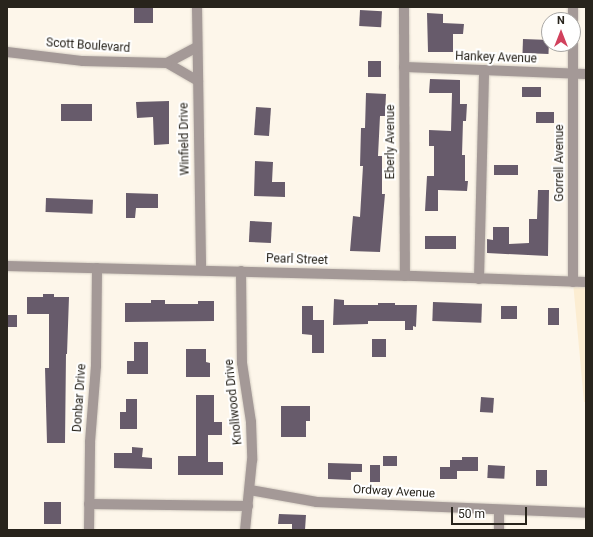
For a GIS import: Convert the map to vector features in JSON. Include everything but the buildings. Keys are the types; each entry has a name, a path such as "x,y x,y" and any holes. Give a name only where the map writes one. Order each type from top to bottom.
{"street":[{"name":"Winfield Drive","path":"197,7 199,22 197,47 201,270"},
{"name":"Eberly Avenue","path":"404,7 405,276"},
{"name":"Scott Boulevard","path":"167,63 197,47"},
{"name":"Scott Boulevard","path":"7,52 82,61 167,63 198,81"},
{"name":"Gorrell Avenue","path":"572,282 573,52"},
{"name":"Hankey Avenue","path":"404,67 586,74"},
{"path":"479,279 484,70"},
{"name":"Pearl Street","path":"7,266 241,271 586,282"},
{"name":"Donbar Drive","path":"89,530 90,442 96,366 97,268"},
{"name":"Knollwood Drive","path":"241,271 242,363 251,422 250,490 245,530"},
{"name":"Ordway Avenue","path":"250,490 317,502 586,513"},
{"path":"89,504 248,506"},
{"path":"499,510 499,530"}],"shaded area":[{"path":"573,282 586,282 586,402 584,402"}]}
